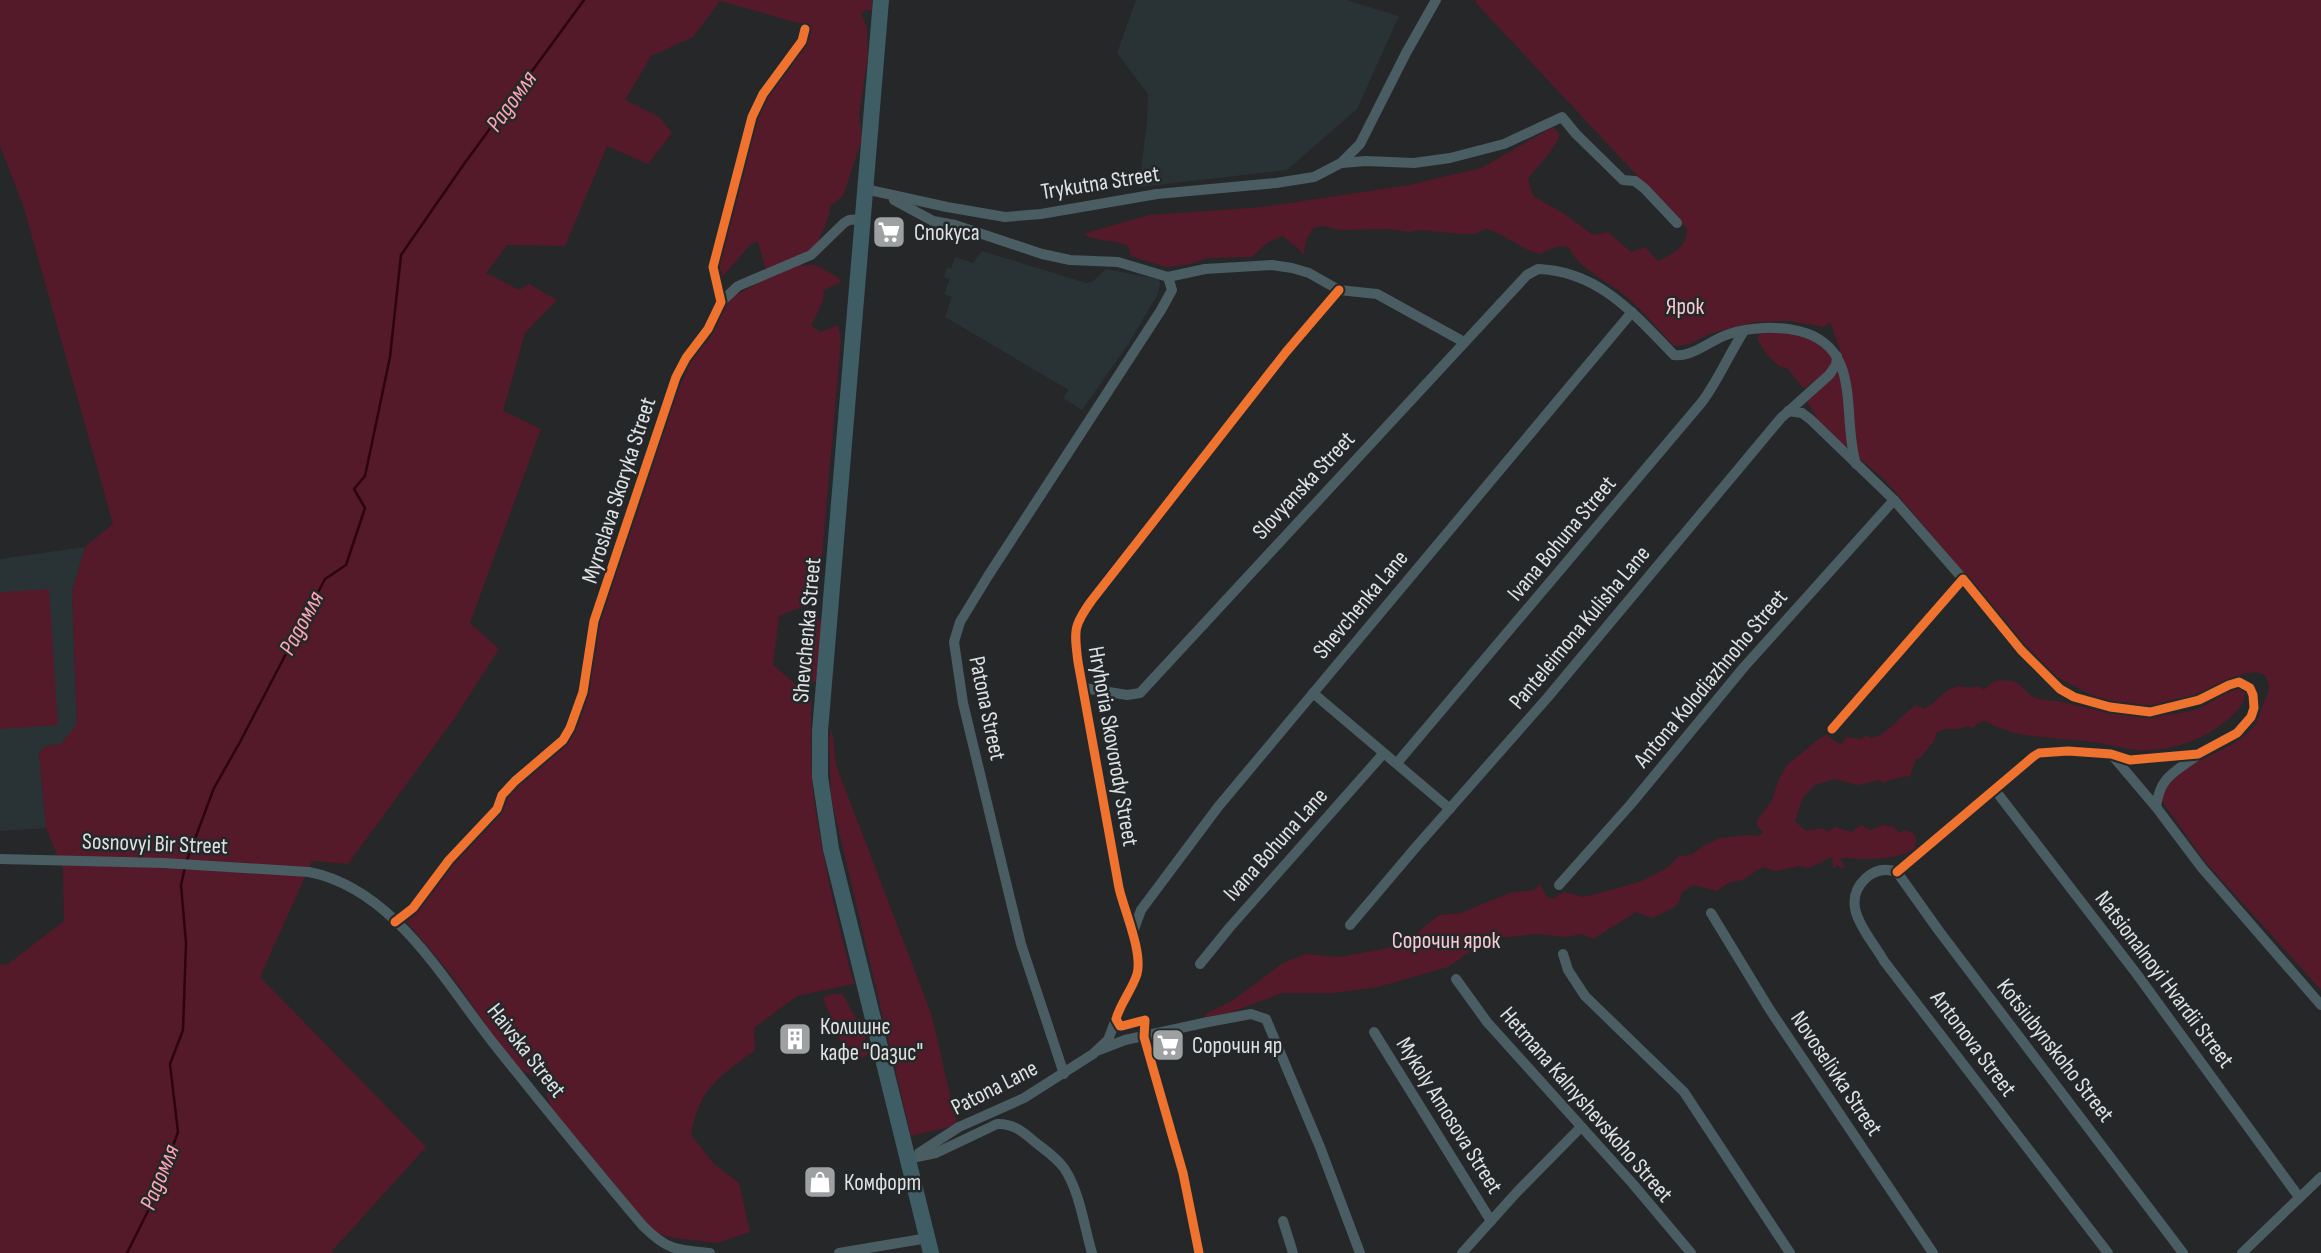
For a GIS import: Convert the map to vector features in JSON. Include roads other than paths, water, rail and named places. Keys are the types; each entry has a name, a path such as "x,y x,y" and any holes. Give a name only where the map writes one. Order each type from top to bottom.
{"main road":[{"name":"Shevchenka Street","path":"881,0 820,732 820,777 831,849 929,1245"}],"street":[{"name":"Trykutna Street","path":"865,189 1005,217 1157,194 1297,180 1325,173 1341,163 1360,144 1436,0"},
{"path":"721,302 713,267 752,117 763,94 802,41 806,29"},
{"name":"Trykutna Street","path":"1341,163 1401,163 1450,158 1504,144 1562,117 1623,180 1635,181 1677,223"},
{"path":"865,189 883,194 933,221 1070,260 1118,262 1168,277 1205,269 1282,265 1309,273 1339,290 1377,294 1464,342"},
{"name":"Myroslava Skoryka Street","path":"395,922 413,908 449,860 497,809 502,795 563,740 570,728 583,692 594,621 672,390 686,358 708,329 721,302 738,286 811,255 849,220 862,219"},
{"name":"Slovyanska Street","path":"1084,688 1127,695 1140,693 1527,275 1538,269 1558,271 1586,280 1609,292 1632,312"},
{"name":"Patona Street","path":"1064,1074 1021,944 963,703 954,642 960,622 1003,552 1161,310 1172,290 1168,277"},
{"name":"Hryhoria Skovorody Street","path":"1116,1018 1122,1000 1137,973 1133,932 1119,888 1075,636 1080,615 1286,352 1339,290"},
{"path":"1632,312 1674,355 1679,356 1727,334 1744,331 1787,329 1809,333 1825,342 1842,364 1852,447 1857,464"},
{"name":"Shevchenka Lane","path":"1133,932 1141,910 1218,807 1632,312"},
{"name":"Ivana Bohuna Street","path":"1397,763 1703,401 1714,387 1732,348 1744,331"},
{"name":"Panteleimona Kulisha Lane","path":"1350,925 1548,697 1788,411 1829,375 1836,365 1837,356"},
{"path":"1788,411 1802,413 1811,419 1894,500 2021,650 2060,689 2074,697 2110,707 2150,712 2199,700 2239,682 2245,684 2255,702 2251,717 2223,743 2198,754 2168,777 2159,790 2156,807"},
{"name":"Antona Kolodiazhnoho Street","path":"1559,885 1631,804 1744,667 1894,500"},
{"path":"1832,729 1963,579"},
{"path":"1313,693 1450,809"},
{"path":"1897,872 2039,753 2068,751 2112,754 2130,760 2198,754"},
{"name":"Ivana Bohuna Lane","path":"1200,964 1383,754"},
{"path":"2112,754 2202,868 2321,1005"},
{"name":"Natsionalnoyi Hvardii Street","path":"1994,790 2136,973 2299,1197"},
{"name":"Sosnovyi Bir Street","path":"0,859 186,864 309,872"},
{"name":"Haivska Street","path":"309,872 329,876 368,897 428,956 495,1045 660,1244 685,1252 710,1253"},
{"name":"Antonova Street","path":"1897,872 1875,872 1863,881 1854,902 1858,920 1884,961 2108,1253"},
{"name":"Kotsiubynskoho Street","path":"1897,872 2183,1253"},
{"name":"Novoselivka Street","path":"1711,912 1770,1010 1933,1253"},
{"path":"1563,954 1568,970 1585,996 1684,1092 1790,1253"},
{"name":"Hetmana Kalnyshevskoho Street","path":"1456,979 1487,1022 1691,1253"},
{"path":"1116,1018 1119,1026 1145,1020 1162,1026 1192,1025 1251,1014 1266,1019 1320,1147 1360,1253"},
{"name":"Patona Lane","path":"1099,1050 1108,1040 1116,1018"},
{"path":"1145,1020 1144,1037 1180,1161 1199,1253"},
{"name":"Patona Lane","path":"904,1146 959,1128 1024,1098 1099,1050 1125,1040 1192,1025"},
{"name":"Mykoly Amosova Street","path":"1374,1032 1491,1221"},
{"path":"904,1146 936,1153 996,1124 1006,1123 1015,1127 1051,1155 1064,1169 1074,1188 1091,1253"},
{"path":"1462,1253 1581,1127"},
{"path":"2242,1253 2321,1178"},
{"path":"1283,1221 1293,1253"},
{"path":"839,1253 929,1245"}],"waterway":[{"name":"Радомля","path":"187,860 214,788 325,579 346,565 365,508 354,489 365,476 390,357 401,255 584,0"},
{"name":"Радомля","path":"127,1253 151,1205 178,1132 170,1064 183,1030 186,943 181,885 185,867"}],"place":[{"name":"Спокуса","path":"889,232"},
{"name":"Колишнє кафе \"Оазис\"","path":"795,1039"},
{"name":"Сорочин яр","path":"1168,1045"},
{"name":"Комфорт","path":"820,1182"}],"park label":[{"name":"Ярок","path":"1685,306"},
{"name":"Сорочин ярок","path":"1446,940"}]}
